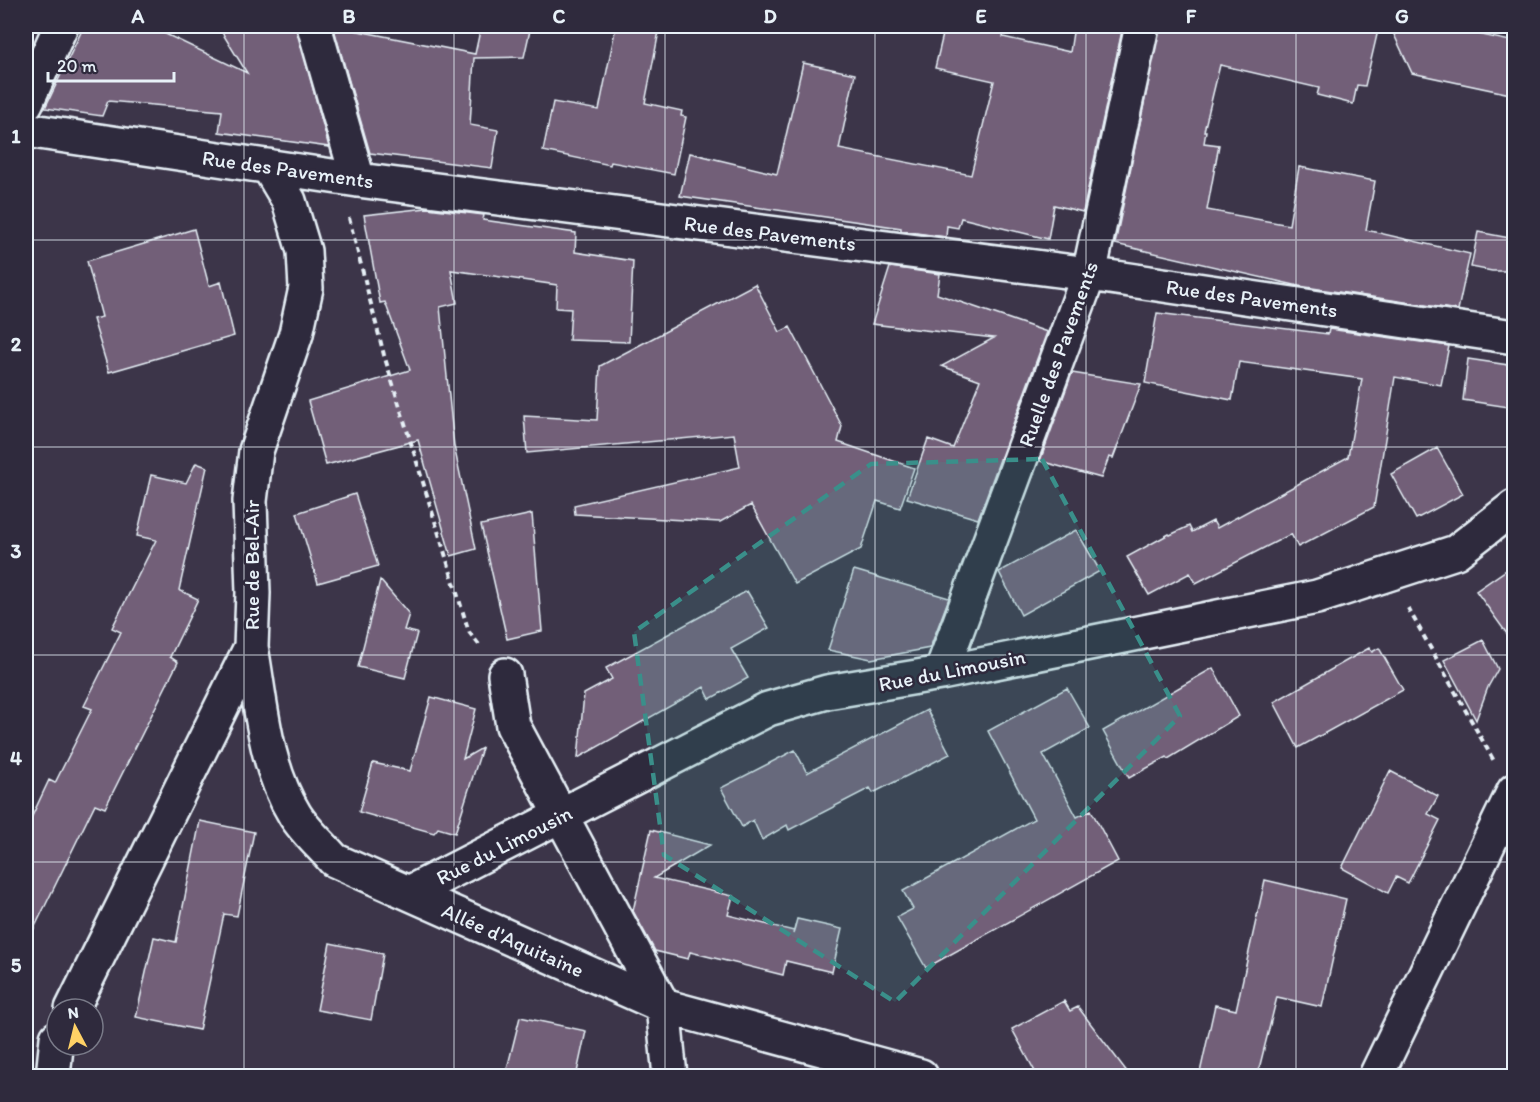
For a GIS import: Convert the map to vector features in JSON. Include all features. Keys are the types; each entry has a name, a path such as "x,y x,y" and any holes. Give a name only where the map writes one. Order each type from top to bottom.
{"street":[{"path":"26,104 61,26"},
{"path":"314,26 358,180"},
{"name":"Ruelle des Pavements","path":"941,673 1089,274 1142,26"},
{"name":"Rue des Pavements","path":"26,130 358,180 1089,274 1515,337"},
{"name":"Rue de Bel-Air","path":"78,997 251,646 253,593 250,501 256,451 296,334 306,288 304,251 289,201 268,166"},
{"name":"Rue du Limousin","path":"409,893 768,709 827,692 941,673 1317,597 1456,552 1515,507"},
{"name":"Allée d'Aquitaine","path":"251,646 266,734 276,776 295,816 334,860 663,1006 921,1077"},
{"path":"505,675 513,726 663,1006 670,1077"},
{"path":"1376,1077 1514,792"},
{"path":"53,1077 55,1057"}],"path":[{"path":"358,180 346,210 384,355 469,632 505,675"},
{"path":"1388,574 1514,792"}],"highlighted area":[{"path":"1042,459 1180,716 895,1002 664,855 634,632 871,464"}],"building":[{"path":"84,26 149,26 247,73 218,26 296,26 329,147 219,132 222,111 108,101 102,116 45,108"},
{"path":"333,26 475,54 481,26 531,26 524,57 474,58 470,125 498,130 492,168 370,153"},
{"path":"616,26 660,26 645,103 682,111 681,116 686,117 674,174 611,162 610,165 543,151 553,102 599,110"},
{"path":"945,26 1006,26 1003,37 1070,52 1074,26 1123,26 1083,212 1054,205 1048,239 961,218 958,228 947,226 946,237 901,231 901,228 680,196 690,153 777,174 803,63 855,74 839,149 971,175 994,81 935,68"},
{"path":"1160,26 1379,26 1365,86 1357,85 1353,104 1317,95 1319,88 1220,65 1204,131 1206,131 1204,143 1219,145 1207,210 1289,225 1299,167 1375,181 1366,230 1470,254 1458,310 1299,286 1115,244"},
{"path":"1390,26 1441,26 1515,42 1515,95 1412,73"},
{"path":"427,208 484,215 483,220 576,233 575,252 633,261 629,342 569,340 571,309 556,308 557,285 451,270 457,303 440,307 454,446 476,549 451,556 418,440 326,465 308,401 410,370 385,302 380,303 364,215"},
{"path":"194,229 209,286 221,282 234,336 109,372 93,319 102,317 87,261"},
{"path":"1478,232 1515,239 1505,271 1471,267"},
{"path":"890,267 940,274 937,294 1047,332 978,519 907,498 928,439 953,448 980,380 942,366 994,338 872,324"},
{"path":"755,284 780,332 790,327 842,426 838,442 914,468 900,508 877,501 861,549 795,584 751,505 720,522 575,514 574,505 740,467 734,434 527,453 524,416 597,420 600,366"},
{"path":"1157,313 1328,334 1329,329 1449,346 1441,385 1395,377 1374,507 1298,547 1291,534 1196,583 1190,573 1149,595 1127,557 1189,526 1192,532 1213,521 1217,528 1348,457 1362,379 1239,362 1232,400 1145,383"},
{"path":"1468,359 1515,366 1515,408 1463,400"},
{"path":"1072,373 1141,384 1113,458 1109,457 1101,478 1040,461"},
{"path":"1437,448 1463,494 1416,519 1391,474"},
{"path":"196,463 207,467 179,590 198,599 170,657 178,662 105,808 95,804 26,945 26,829 49,780 55,783 92,709 84,706 121,632 112,628 156,540 137,536 151,475 186,483"},
{"path":"355,494 378,566 318,583 297,513"},
{"path":"532,514 542,631 507,639 481,525"},
{"path":"1076,530 1100,571 1021,615 999,572"},
{"path":"1515,564 1515,645 1476,591"},
{"path":"854,570 949,598 930,648 871,659 828,650"},
{"path":"380,580 409,614 404,630 417,633 405,678 358,667"},
{"path":"747,591 769,628 731,649 748,678 710,699 704,687 578,758 584,694 612,679 606,668"},
{"path":"1483,640 1498,669 1488,687 1476,720 1444,660"},
{"path":"1369,648 1372,652 1379,648 1403,690 1298,748 1274,702"},
{"path":"1213,668 1239,716 1168,759 1167,757 1129,778 1103,731"},
{"path":"1067,688 1090,728 1043,754 1077,817 1091,810 1118,861 926,968 897,917 913,909 903,891 1034,819 988,731"},
{"path":"431,697 476,709 463,759 482,748 455,833 438,828 434,833 359,812 373,763 410,771"},
{"path":"927,710 950,754 873,793 870,788 789,830 787,825 762,840 753,820 742,827 721,788 795,750 807,773"},
{"path":"1390,771 1438,796 1428,814 1440,820 1408,883 1396,877 1388,893 1342,868"},
{"path":"200,821 254,832 237,916 224,914 199,1030 136,1017 154,937 176,942"},
{"path":"651,830 710,845 654,878 733,896 728,915 794,931 797,919 842,929 832,972 786,961 783,975 690,952 688,959 655,951 633,911"},
{"path":"1265,880 1346,899 1322,1007 1277,997 1257,1077 1199,1077 1215,1005 1236,1010"},
{"path":"330,943 383,954 371,1020 317,1010"},
{"path":"1064,1001 1070,1011 1078,1007 1131,1077 1038,1077 1012,1029"},
{"path":"520,1017 586,1031 576,1077 505,1077"}]}
